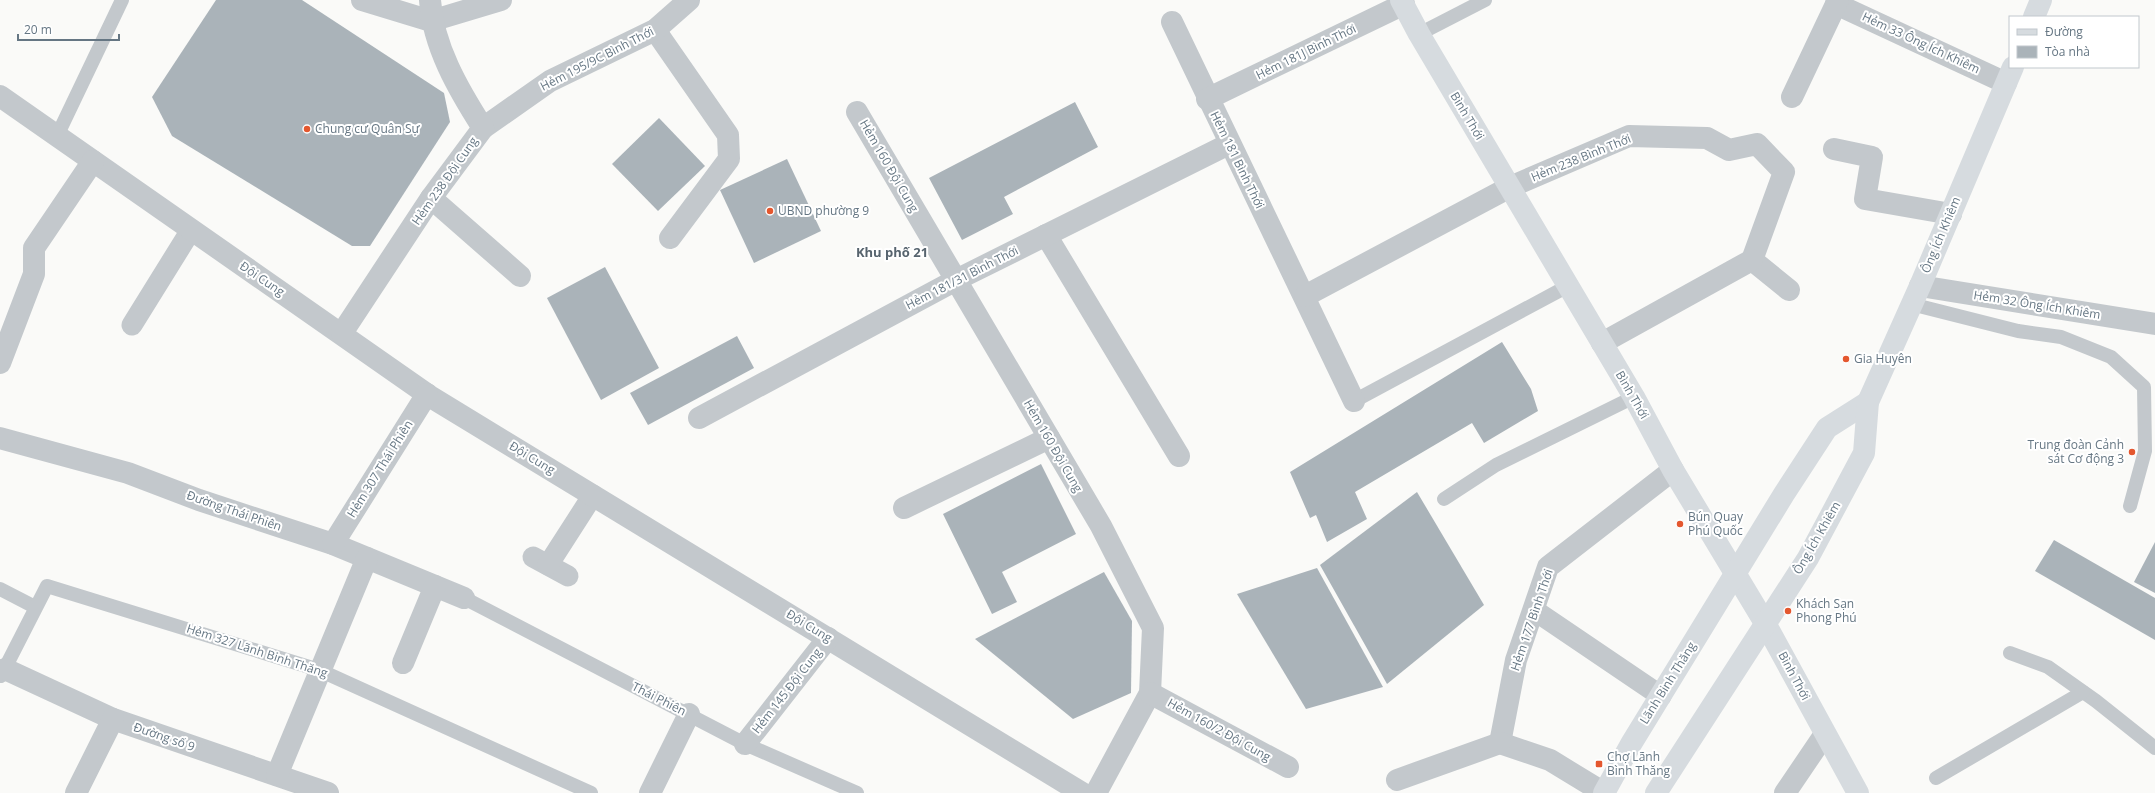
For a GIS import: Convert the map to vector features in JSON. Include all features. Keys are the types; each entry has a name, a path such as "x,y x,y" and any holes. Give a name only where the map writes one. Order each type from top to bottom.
{"main road":[{"path":"2034,16 2041,0"},
{"name":"Bình Thới","path":"1402,2 1419,34 1634,397 1673,470 1765,623 1858,793"},
{"name":"Ông Ích Khiêm","path":"1765,623 1808,558 1864,453 1868,402 1951,214 2009,75"},
{"path":"1735,575 1827,428 1868,402"},
{"name":"Lãnh Binh Thăng","path":"1604,793 1631,744 1735,575"},
{"path":"1656,793 1765,623"}],"street":[{"path":"362,0 430,10 501,0"},
{"name":"Hẻm 195/9C Bình Thới","path":"483,128 550,81 655,30 689,0"},
{"name":"Hẻm 181J Bình Thới","path":"1207,99 1402,2"},
{"name":"Hẻm 33 Ông Ích Khiêm","path":"1792,97 1837,2 2009,75"},
{"name":"Hẻm 238 Đội Cung","path":"342,333 431,198 483,128 457,87 430,10"},
{"name":"Hẻm 181 Bình Thới","path":"1172,22 1207,99 1305,296 1354,401"},
{"path":"655,30 728,135 729,159 670,238"},
{"name":"Đội Cung","path":"0,96 191,230 342,333 427,394 1082,793"},
{"name":"Hẻm 160 Đội Cung","path":"858,112 1101,526 1153,628 1150,693 1096,793"},
{"name":"Hẻm 238 Bình Thới","path":"1510,187 1629,136 1707,138 1729,150 1758,144 1784,172 1752,260"},
{"name":"Hẻm 181/31 Bình Thới","path":"699,418 956,280 1229,144"},
{"path":"1834,149 1872,157 1865,199 1951,214"},
{"path":"0,364 34,274 34,248 93,161"},
{"path":"1305,296 1510,187"},
{"path":"431,198 520,276"},
{"path":"132,325 191,230"},
{"path":"1046,235 1178,456"},
{"path":"1602,343 1752,260 1788,290"},
{"name":"Hẻm 32 Ông Ích Khiêm","path":"1916,295 2155,324"},
{"name":"Hẻm 307 Thái Phiên","path":"333,544 427,394"},
{"name":"Đường Thái Phiên","path":"0,438 128,473 198,500 333,544 464,598"},
{"path":"904,508 1049,438"},
{"name":"Hẻm 177 Bình Thới","path":"1500,744 1516,660 1548,567 1673,470"},
{"path":"568,576 540,561 593,495"},
{"path":"277,775 319,670 367,558"},
{"path":"403,664 435,586"},
{"path":"1534,610 1661,696"},
{"name":"Hẻm 145 Đội Cung","path":"745,744 828,638"},
{"name":"Đường số 9","path":"2,674 114,719 328,793"},
{"name":"Hẻm 160/2 Đội Cung","path":"1150,693 1288,767"},
{"path":"650,793 689,714"},
{"path":"76,793 114,719"},
{"path":"1785,793 1825,734"},
{"path":"1397,780 1500,744 1550,760 1604,793"}],"lane":[{"path":"57,136 122,0"},
{"path":"1419,34 1485,0"},
{"path":"1354,401 1568,286"},
{"path":"1916,295 2018,331 2061,337 2111,357 2144,387 2145,451 2130,506"},
{"path":"1444,499 1496,465 1634,397"},
{"name":"Hẻm 327 Lãnh Binh Thăng","path":"36,607 47,586 319,670 591,793"},
{"path":"0,589 36,607 2,674"},
{"name":"Thái Phiên","path":"464,598 745,744 857,793"},
{"path":"2010,653 2048,666 2155,748"},
{"path":"1936,778 2083,692"}],"building":[{"name":"Chung cư Quân Sự","path":"216,0 302,0 444,93 450,122 370,246 352,246 172,136 152,97"},
{"path":"1075,102 1098,147 1004,197 1013,214 962,240 929,178"},
{"path":"659,118 705,166 658,211 612,164"},
{"name":"UBND phường 9","path":"787,159 821,231 754,263 720,190"},
{"path":"605,267 659,368 601,400 547,298"},
{"path":"737,336 754,368 648,425 630,393"},
{"path":"1502,342 1531,389 1538,411 1484,443 1472,423 1355,492 1367,519 1327,542 1316,515 1310,518 1290,472"},
{"path":"1041,464 1076,534 1002,572 1017,602 992,614 943,514"},
{"path":"1417,492 1484,605 1387,684 1320,565"},
{"path":"2054,540 2155,598 2155,640 2035,571"},
{"path":"2155,542 2155,593 2134,582"},
{"path":"1317,568 1383,687 1306,709 1237,594"},
{"path":"1104,572 1132,621 1131,693 1073,719 975,639"}],"place":[{"name":"Chung cư Quân Sự","path":"307,129"},
{"name":"UBND phường 9","path":"770,211"},
{"name":"Gia Huyên","path":"1846,359"},
{"name":"Trung đoàn Cảnh sát Cơ động 3","path":"2132,452"},
{"name":"Bún Quay Phú Quốc","path":"1680,524"},
{"name":"Khách Sạn Phong Phú","path":"1788,611"},
{"name":"Chợ Lãnh Bình Thăng","path":"1599,764"}],"district":[{"name":"Khu phố 21","path":"892,252"}]}
